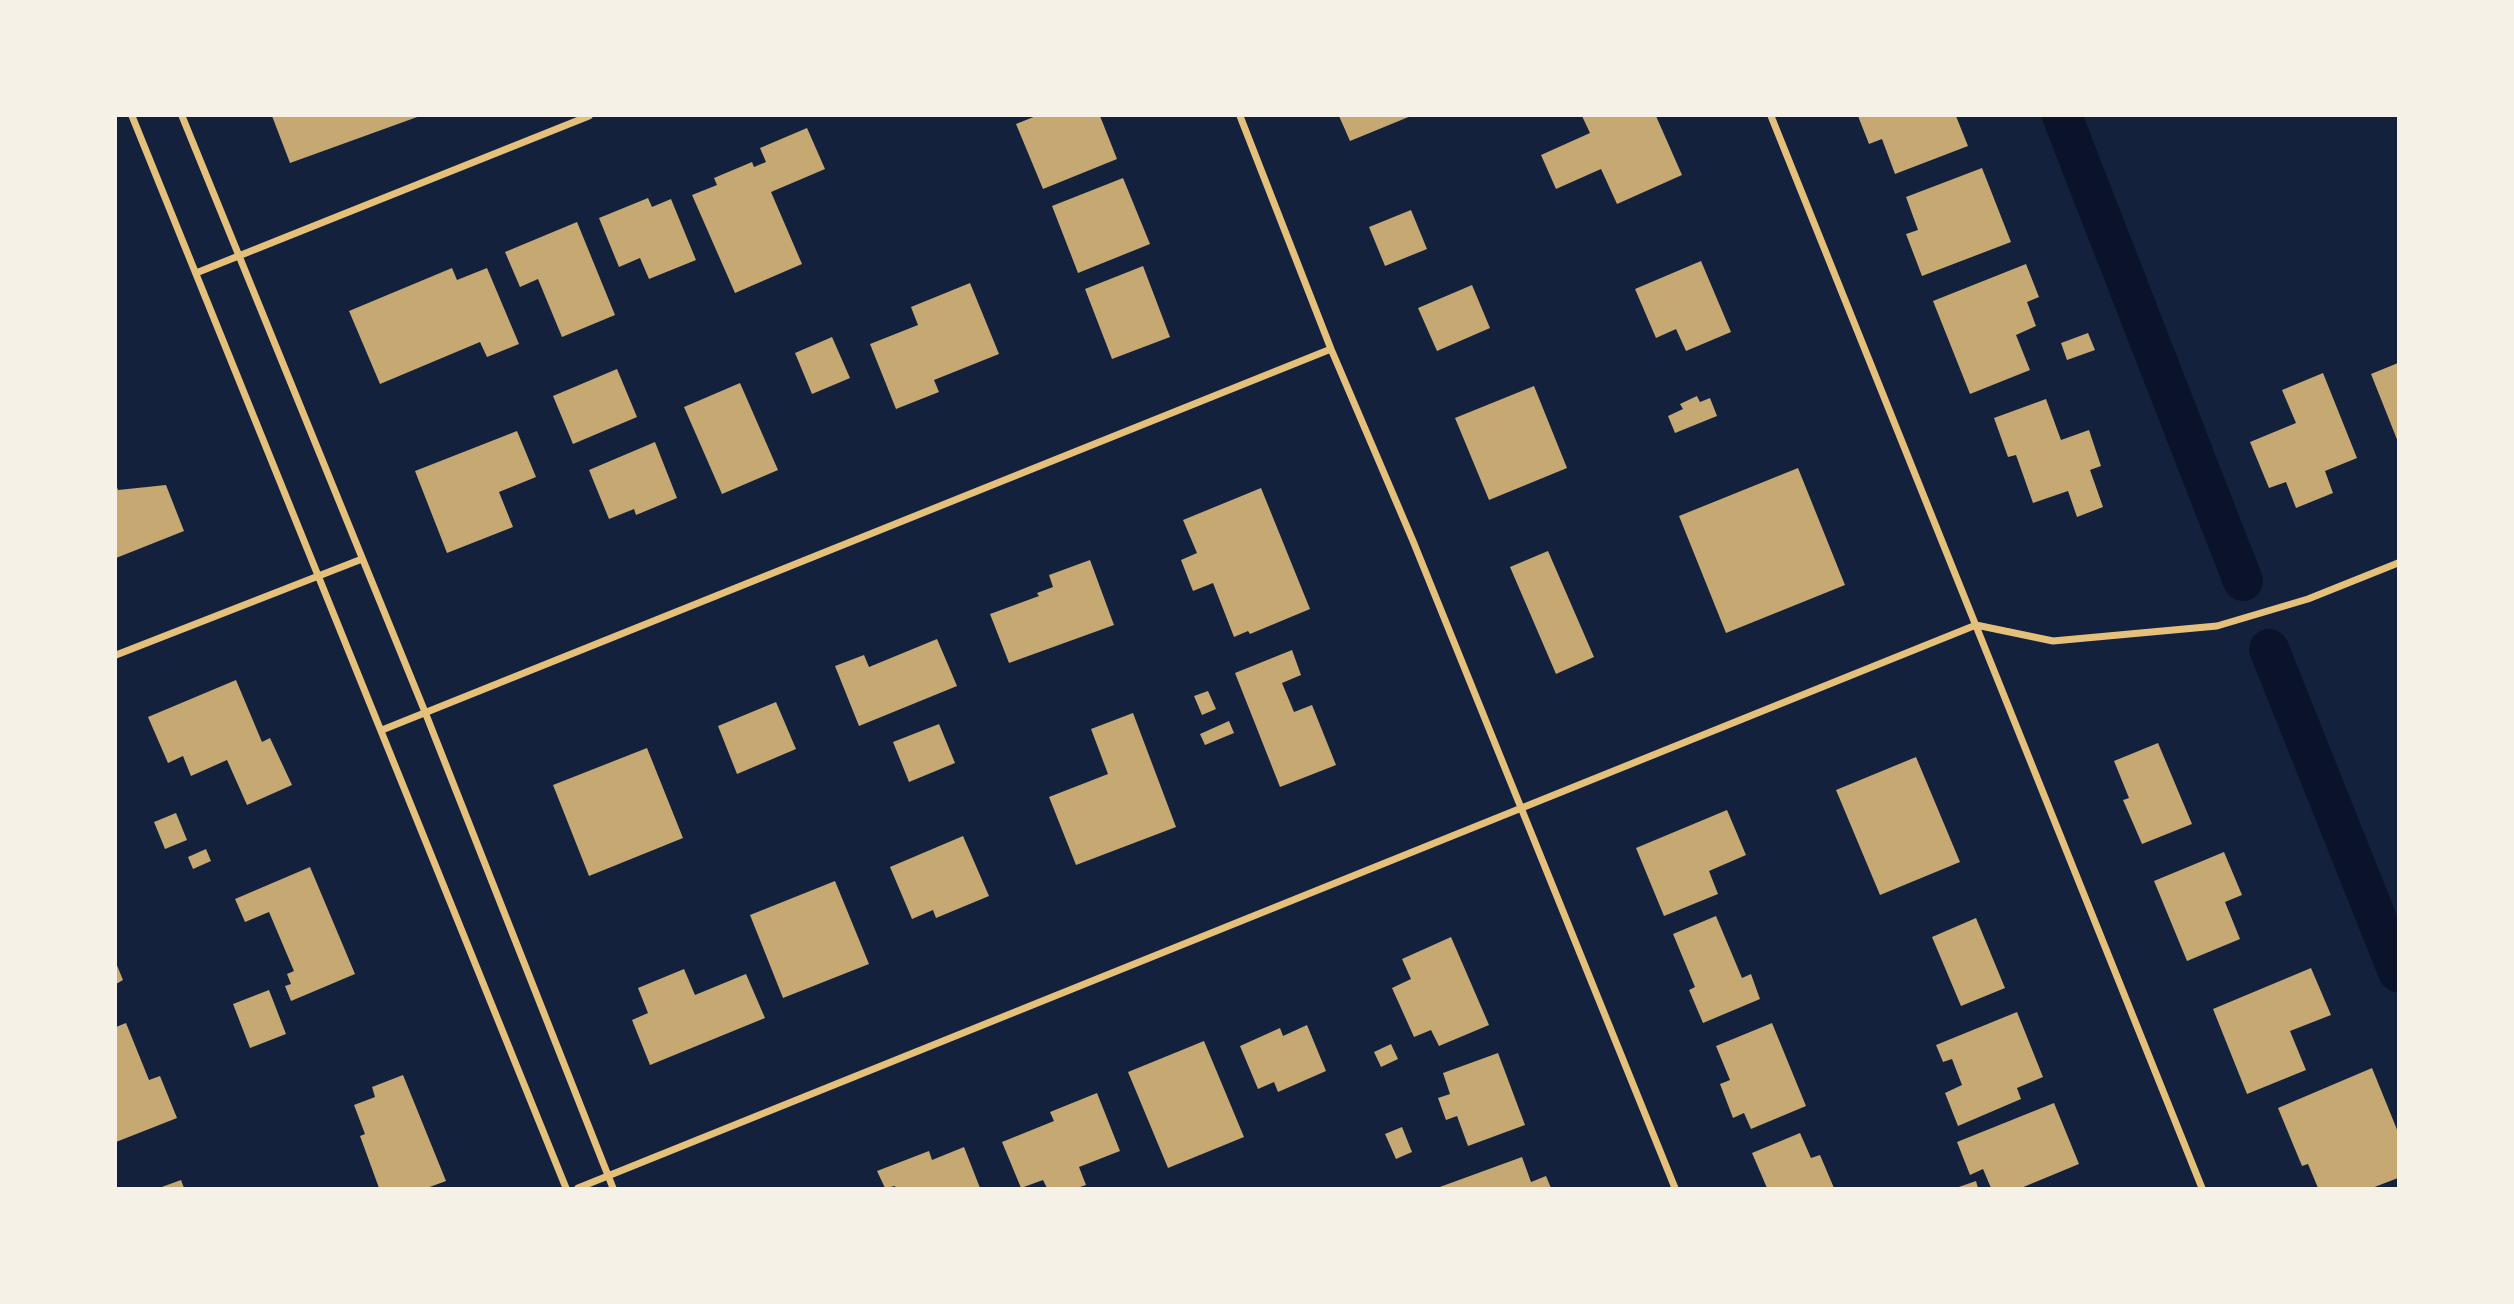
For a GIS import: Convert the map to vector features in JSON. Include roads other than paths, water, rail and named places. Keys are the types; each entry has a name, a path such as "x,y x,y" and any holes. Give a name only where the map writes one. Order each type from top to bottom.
{"street":[{"path":"131,116 566,1188"},
{"path":"182,116 425,712 613,1188"},
{"path":"196,273 589,116"},
{"path":"1240,116 1331,349 1675,1188"},
{"path":"1771,116 2202,1188"},
{"path":"382,730 1331,349"},
{"path":"116,655 362,559"},
{"path":"578,1188 1976,625 2053,641 2217,626 2308,599 2399,563"}],"waterway":[{"path":"2062,116 2243,581"},
{"path":"2269,649 2398,972"}]}
